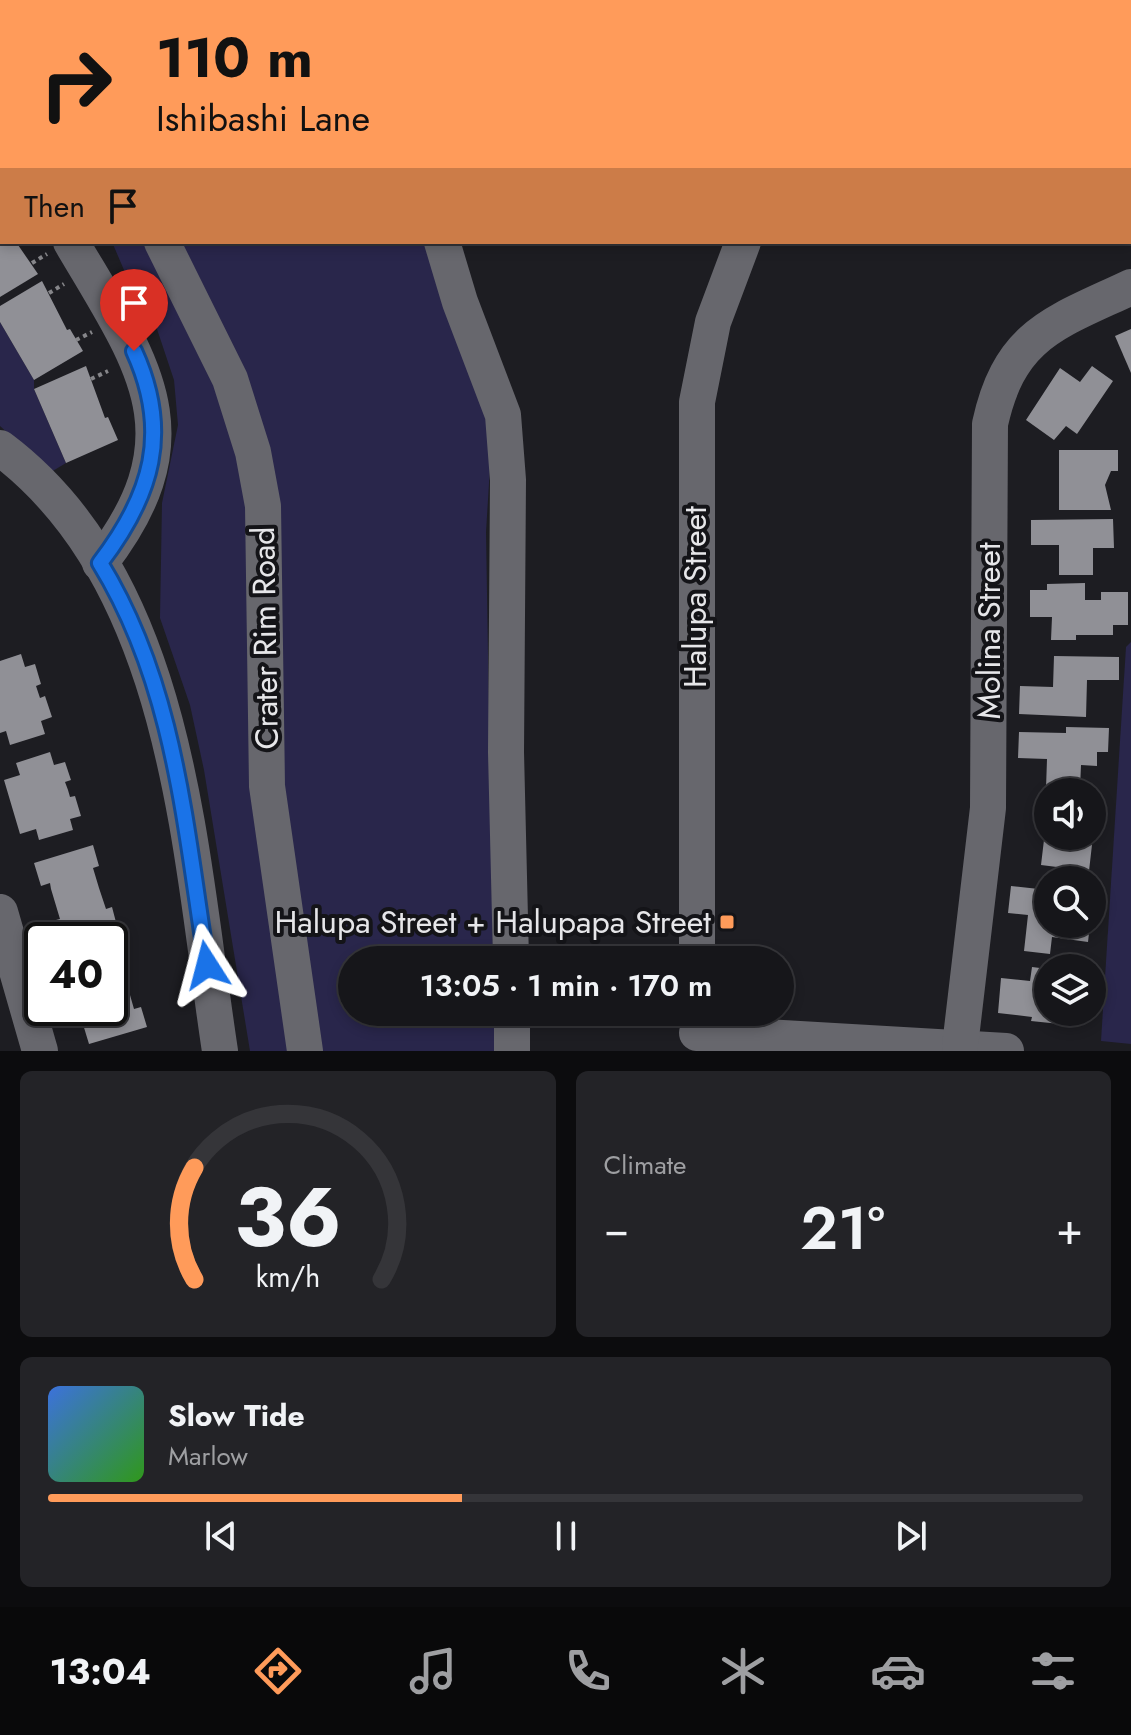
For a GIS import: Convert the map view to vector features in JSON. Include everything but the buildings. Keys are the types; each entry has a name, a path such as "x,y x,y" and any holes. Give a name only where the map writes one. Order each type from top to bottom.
{"street":[{"name":"Crater Rim Road","path":"163,244 230,379 253,452 263,506 267,786 305,1051"},
{"path":"443,244 503,415 508,480 506,752 511,946"},
{"name":"Halupa Street","path":"697,946 697,402 713,322 741,244"},
{"path":"61,247 134,351 146,377 153,418 151,463 138,507 100,563"},
{"name":"Molina Street","path":"960,1046 988,808 990,439 993,409 1009,369 1045,328 1131,287"},
{"path":"0,448 39,484 75,526 100,563 135,628 155,680 170,735 220,1051"},
{"path":"0,912 40,1051"},
{"path":"512,1026 512,1051"},
{"path":"697,1032 1006,1051"}],"path":[{"path":"32,263 61,247"},
{"path":"49,293 68,282"},
{"path":"76,340 96,329"},
{"path":"91,379 117,367"}],"shaded area":[{"path":"113,244 428,244 492,435 486,532 493,946 338,946 338,1026 494,1026 494,1051 250,1051 204,770 190,705 160,618 162,503 178,425 174,380 153,317 130,284"},
{"path":"0,322 34,380 34,389 66,463 51,472 0,426"},
{"path":"1131,642 1131,1044 1101,1041 1102,1026 1106,1026 1106,962 1126,647"}],"place":[{"name":"Halupa Street + Halupapa Street","path":"727,922"}],"route":[{"path":"134,351 146,377 153,418 151,463 138,507 100,563 135,628 155,680 170,735 207,965"}]}
